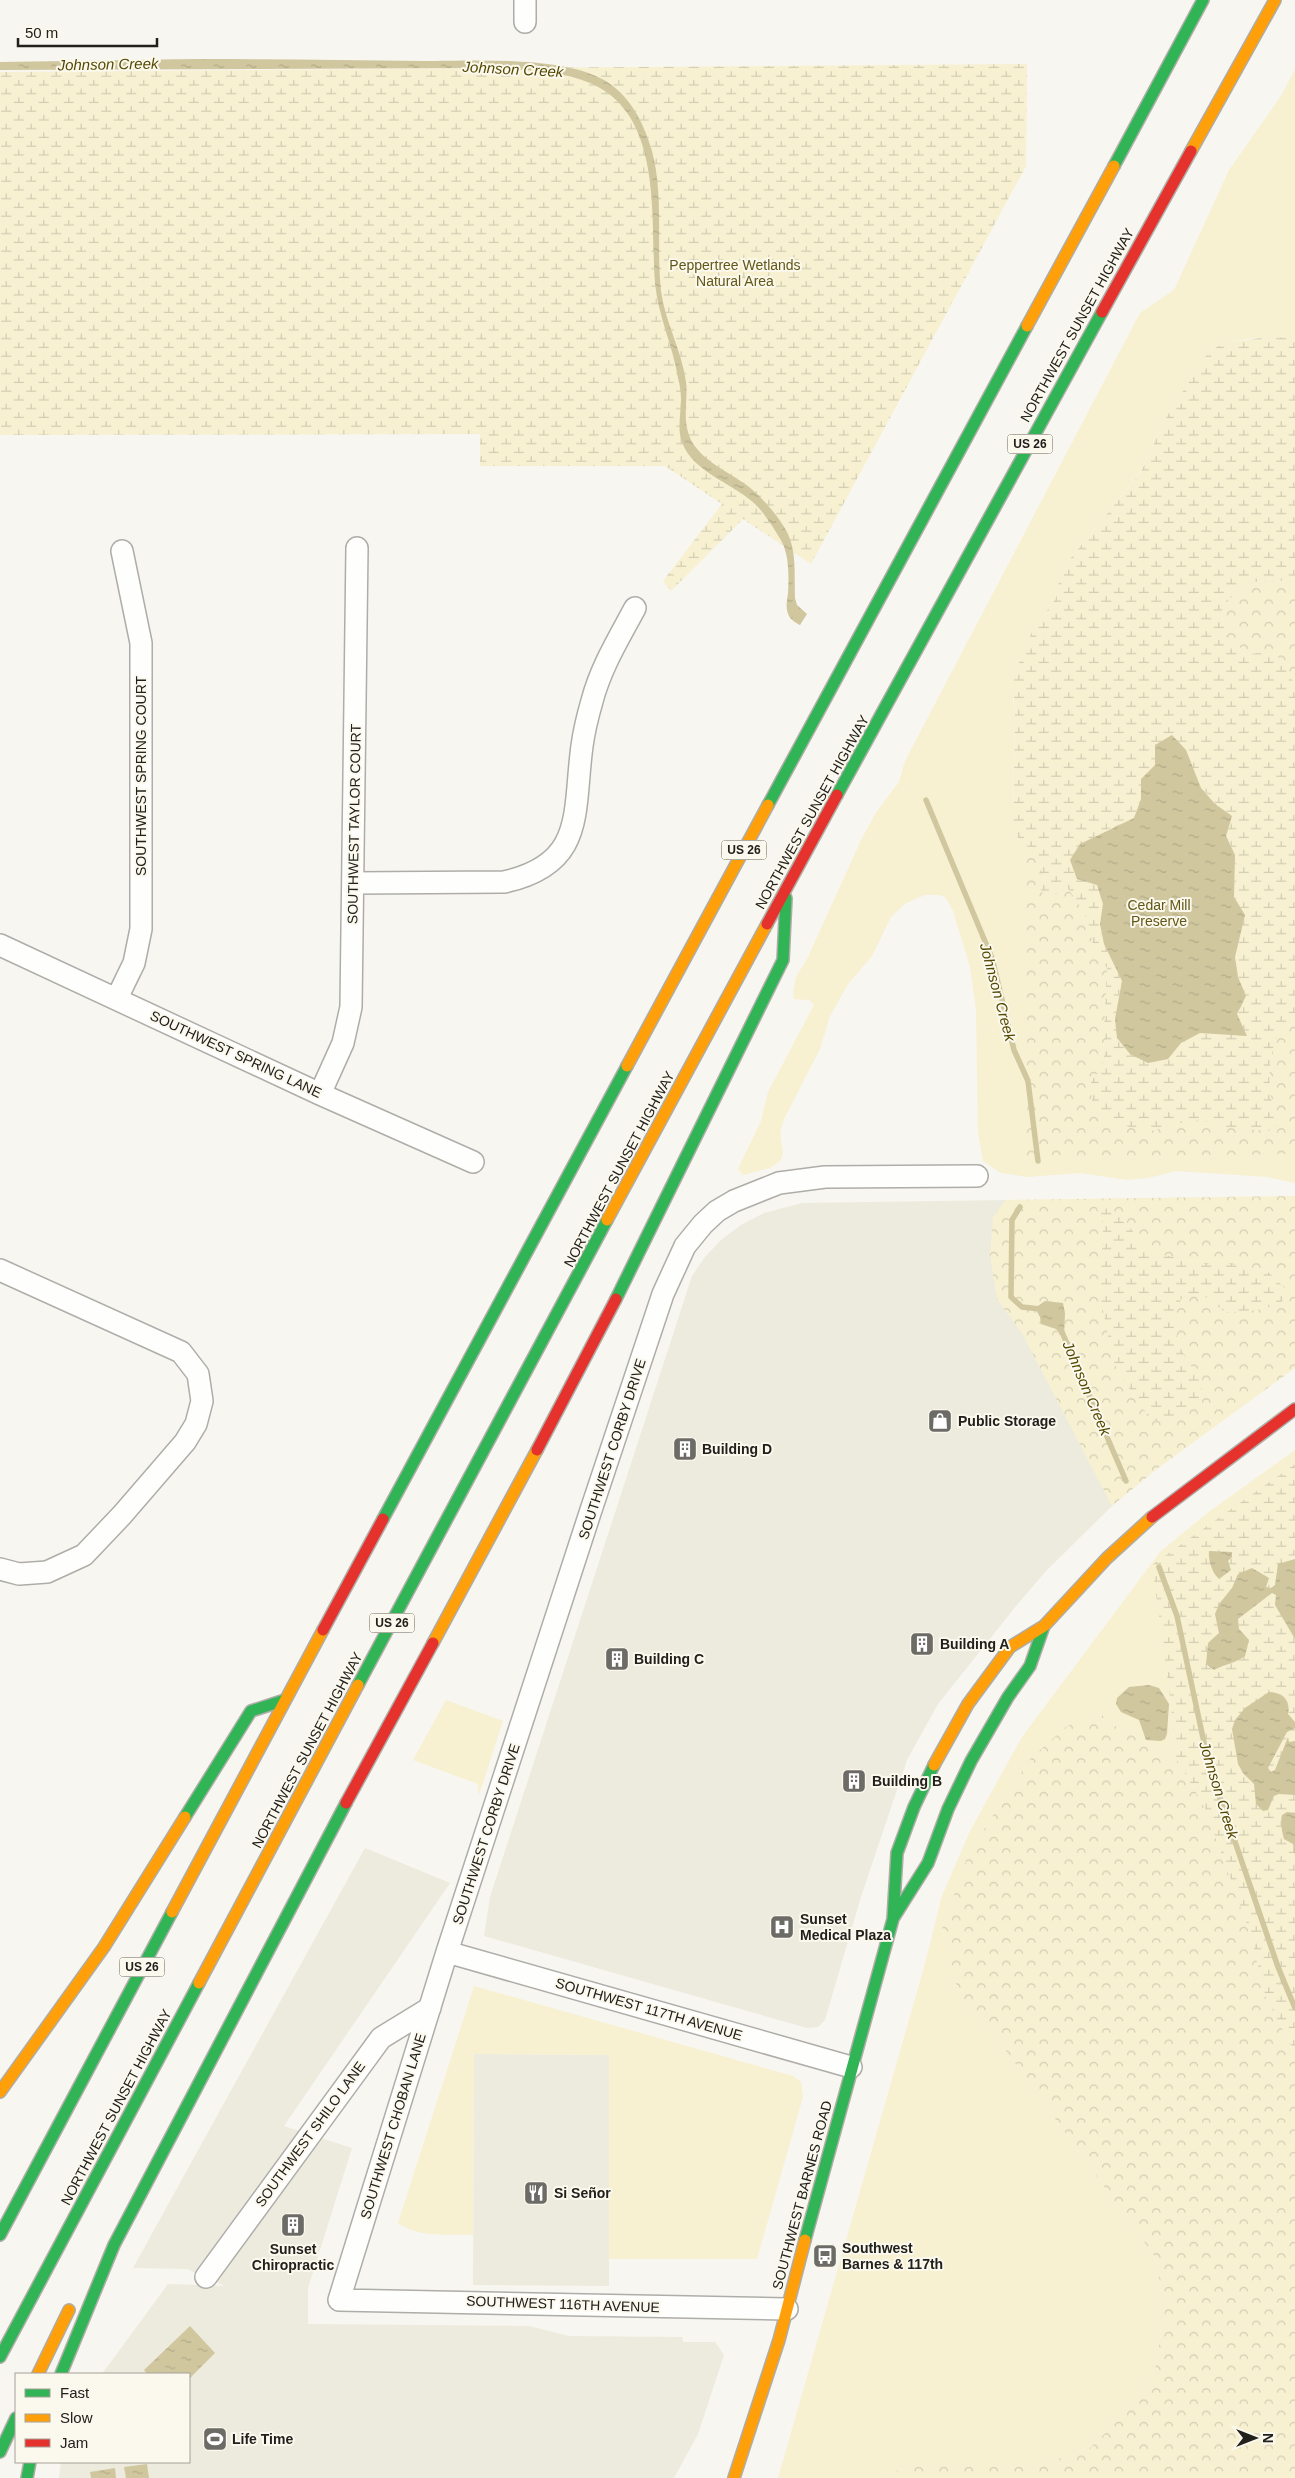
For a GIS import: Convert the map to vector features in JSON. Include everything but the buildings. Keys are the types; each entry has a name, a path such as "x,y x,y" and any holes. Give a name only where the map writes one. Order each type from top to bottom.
{"main road":[{"name":"US 26","path":"0,2235 285,1700 1203,0"},
{"name":"NORTHWEST SUNSET HIGHWAY","path":"0,2357 388,1630 787,890 1109,297 1275,0"},
{"path":"61,2373 114,2245 322,1847 529,1464 647,1240 783,960 787,890"},
{"name":"SOUTHWEST BARNES ROAD","path":"734,2478 761,2399 787,2309 851,2067 893,1918 897,1853 927,1778 953,1728 989,1674 1010,1647 1044,1626 1106,1558 1161,1508 1295,1409"},
{"name":"SOUTHWEST BARNES ROAD","path":"893,1918 928,1863 948,1810 971,1761 1008,1697 1030,1666 1044,1626"},
{"path":"0,2092 104,1947 251,1711 285,1700"},
{"path":"953,1728 971,1761"},
{"path":"86,2281 114,2245"},
{"path":"38,2373 76,2296"},
{"path":"0,2452 15,2420"},
{"path":"27,2478 30,2463"}],"street":[{"path":"525,0 525,22"},
{"name":"SOUTHWEST TAYLOR COURT","path":"320,1094 343,1043 351,1007 357,548"},
{"name":"SOUTHWEST SPRING COURT","path":"117,998 134,963 140,929 140,643 122,551"},
{"path":"353,883 504,882 522,878 543,868 563,849 572,830 576,811 582,746 592,701 602,670 635,608"},
{"name":"SOUTHWEST SPRING LANE","path":"0,945 320,1094 473,1162"},
{"name":"SOUTHWEST CORBY DRIVE","path":"447,1952 657,1312 684,1246 717,1211 734,1201 779,1184 825,1177 976,1176"},
{"path":"0,1270 181,1352 198,1374 202,1401 196,1424 184,1442 122,1515 84,1555 47,1572 20,1574 0,1569"},
{"name":"SOUTHWEST CHOBAN LANE","path":"339,2300 447,1952"},
{"name":"SOUTHWEST 117TH AVENUE","path":"447,1952 851,2067"},
{"name":"SOUTHWEST SHILO LANE","path":"206,2277 381,2038 430,2008"},
{"name":"SOUTHWEST 116TH AVENUE","path":"339,2300 493,2301 608,2307 787,2309"}],"shaded area":[{"path":"1006,1200 1112,1506 1046,1571 938,1704 907,1760 860,1900 825,2020 818,2027 807,2028 484,1936 490,1897 692,1276 705,1257 721,1240 741,1225 764,1213 802,1203"},
{"path":"365,1848 450,1883 284,2126 352,2148 308,2288 308,2324 529,2326 569,2336 682,2337 683,2342 715,2342 724,2355 698,2434 674,2478 59,2478 61,2463 190,2463 190,2373 103,2373 168,2284 225,2286 187,2269 133,2268"},
{"path":"474,2054 610,2055 609,2286 473,2285"}],"green space":[{"name":"Peppertree Wetlands Natural Area","path":"1027,64 1026,166 811,564 743,519 671,591 663,581 722,504 665,466 480,466 480,434 0,435 0,72"},
{"path":"1295,69 1295,338 1252,338 1225,343 1211,350 1164,421 1141,471 1070,559 1058,584 1056,598 1032,632 1015,672 1013,701 1015,715 1013,801 1033,849 1295,1016 1295,1183 1267,1177 1177,1171 1148,1178 1127,1180 1080,1173 1027,1177 1001,1173 983,1161 978,1132 976,1010 970,967 953,911 946,898 940,895 925,895 906,903 891,917 872,956 848,984 830,1016 820,1049 784,1119 780,1132 783,1153 781,1160 770,1168 743,1175 738,1169 761,1121 768,1092 814,1005 809,1000 794,999 793,992 796,977 808,957 862,838 877,811 899,782 905,761 1140,313 1174,290 1229,170 1281,96"},
{"path":"1267,337 1295,338 1295,581 1260,581 1244,586 1236,592 1221,612 1228,640 1251,654 1270,651 1282,660 1295,685 1295,1016 1285,1025 1277,1037 1272,1051 1270,1066 1271,1097 1278,1125 1270,1131 1230,1128 1200,1120 1152,1131 1132,1128 1103,1117 1096,1111 1092,1101 1091,1081 1101,1069 1106,1049 1104,1030 1107,968 1095,951 1085,914 1063,881 1058,893 1046,901 1040,887 1042,860 1019,839 1013,830 1015,715 1013,686 1015,672 1032,632 1056,598 1058,584 1070,559 1141,472 1164,421 1202,361 1211,350 1225,343","holes":["1155,745 1186,750 1193,771 1202,788 1214,802 1232,816 1226,836 1235,855 1234,897 1245,915 1235,957 1238,977 1246,997 1237,1014 1246,1036 1222,1033 1194,1036 1177,1048 1168,1059 1115,1019 1122,981 1104,944 1100,924 1103,904 1097,885 1097,834 1134,818 1141,799 1141,779 1155,765"]},
{"name":"Cedar Mill Preserve","path":"1260,581 1295,581 1295,1154 1024,1158 1023,672 1224,623 1221,612 1236,592 1244,586"},
{"path":"1295,1196 1295,1368 1157,1469 1112,1506 1023,1335 997,1299 990,1256 993,1217 1006,1200"},
{"path":"1104,1205 1122,1216 1147,1252 1174,1257 1194,1264 1230,1264 1266,1270 1287,1290 1287,1298 1273,1306 1241,1312 1225,1312 1201,1295 1195,1294 1182,1298 1177,1311 1176,1332 1182,1352 1197,1376 1203,1394 1192,1406 1171,1419 1164,1421 1148,1417 1117,1370 1112,1356 1100,1294 1103,1230 1102,1216 1097,1209"},
{"path":"1295,1450 1295,1464 1248,1498 1171,1704 1176,1758 1113,1725 1101,1714 1030,1759 969,1852 942,1929 959,1995 999,2041 1155,2257 1165,2309 1155,2371 1129,2410 1090,2448 1034,2467 908,2467 875,2478 778,2478 925,1964 942,1896 970,1831 1022,1737 1160,1552 1206,1514"},
{"path":"1295,1464 1295,2053 1266,1998 1250,1933 1205,1808 1176,1758 1171,1704 1152,1565"},
{"path":"446,1700 503,1721 479,1795 478,1784 413,1760"},
{"path":"1101,1714 1113,1725 1176,1758 1205,1808 1250,1933 1266,1998 1295,2053 1295,2478 875,2478 908,2467 1034,2467 1090,2448 1129,2410 1155,2371 1165,2309 1155,2257 999,2041 959,1995 942,1929 969,1852 1030,1759 1067,1726"},
{"path":"474,1986 793,2076 801,2082 803,2097 757,2259 609,2259 609,2055 474,2054 473,2235 424,2233 406,2228 398,2223"}],"water":[{"path":"194,59 516,61 563,66 584,72 602,79 620,92 634,110 645,130 656,168 659,203 661,291 666,314 684,370 686,382 686,420 691,441 710,461 755,492 768,505 784,527 793,549 795,598 797,605 807,614 800,625 791,619 788,613 787,560 782,542 774,528 758,507 749,499 705,471 688,453 682,442 679,427 680,386 659,307 655,283 652,200 648,171 642,143 631,118 614,98 590,83 577,78 536,71 508,69 0,70 0,62"},
{"path":"1172,735 1186,750 1201,788 1215,804 1232,816 1226,836 1235,855 1234,897 1245,915 1235,957 1238,977 1246,996 1237,1014 1247,1036 1200,1033 1181,1043 1168,1059 1148,1063 1130,1054 1117,1038 1115,1019 1122,981 1104,944 1100,924 1103,904 1097,885 1077,879 1070,860 1080,844 1134,818 1141,799 1141,779 1155,765 1155,745"},
{"path":"1045,1301 1063,1303 1065,1313 1064,1337 1056,1329 1041,1324 1040,1317 1035,1308"},
{"path":"1209,1551 1232,1552 1232,1557 1228,1561 1231,1570 1219,1579 1211,1566"},
{"path":"1295,1559 1295,1639 1275,1605 1276,1595 1272,1593 1238,1619 1239,1629 1249,1640 1245,1656 1214,1670 1206,1664 1208,1643 1219,1633 1215,1614 1219,1604 1232,1588 1238,1574 1252,1568 1269,1578 1266,1587 1271,1588 1275,1585 1278,1564"},
{"path":"1149,1685 1159,1688 1169,1704 1167,1734 1165,1739 1161,1741 1146,1740 1139,1720 1121,1712 1116,1704 1117,1698 1129,1687"},
{"path":"1269,1692 1274,1692 1285,1698 1289,1709 1288,1714 1295,1722 1295,1728 1287,1732 1268,1768 1271,1772 1275,1770 1288,1737 1289,1742 1295,1741 1295,1795 1279,1794 1274,1796 1268,1810 1263,1811 1256,1804 1254,1784 1243,1773 1238,1764 1232,1729 1235,1720 1245,1708"},
{"path":"1287,1812 1295,1813 1295,1855 1293,1844 1284,1839 1282,1830 1282,1815"},
{"path":"190,2326 215,2353 190,2378 190,2373 146,2373 144,2370"},
{"path":"147,2464 149,2478 126,2478 124,2467"},
{"path":"115,2468 116,2478 91,2478 90,2472"}],"waterway":[{"name":"Johnson Creek","path":"926,800 992,958 1014,1050 1028,1081 1038,1161"},
{"name":"Johnson Creek","path":"1020,1207 1012,1220 1011,1297 1022,1307 1040,1309"},
{"name":"Johnson Creek","path":"1062,1332 1126,1481"},
{"name":"Johnson Creek","path":"1159,1567 1177,1616 1209,1766 1278,1967 1295,2008"}],"traffic: fast":[{"path":"1114,166 1203,0"},
{"path":"837,795 1102,312"},
{"path":"768,805 1027,326"},
{"path":"616,1299 783,960 786,898"},
{"path":"383,1519 627,1066"},
{"path":"358,1685 607,1220"},
{"path":"894,1917 928,1863 948,1809 971,1761 1008,1697 1030,1666 1044,1626"},
{"path":"185,1817 251,1711 285,1700"},
{"path":"805,2240 893,1919 897,1853 914,1807 934,1765"},
{"path":"61,2373 114,2245 346,1803"},
{"path":"0,2235 172,1912"},
{"path":"0,2357 199,1983"},
{"path":"0,2452 15,2420"},
{"path":"27,2478 30,2463"}],"traffic: slow":[{"path":"1191,151 1275,0"},
{"path":"1027,326 1114,166"},
{"path":"627,1066 768,805"},
{"path":"607,1220 767,924"},
{"path":"433,1643 537,1450"},
{"path":"934,1765 968,1704 1010,1647 1044,1626 1107,1558 1152,1517"},
{"path":"172,1912 323,1630"},
{"path":"199,1983 358,1685"},
{"path":"0,2092 104,1947 185,1817"},
{"path":"734,2478 779,2340 805,2240"},
{"path":"38,2373 69,2310"}],"traffic: jam":[{"path":"1102,312 1191,151"},
{"path":"767,924 837,795"},
{"path":"537,1450 616,1299"},
{"path":"1152,1517 1295,1409"},
{"path":"323,1630 383,1519"},
{"path":"346,1803 433,1643"}],"place":[{"name":"Public Storage","path":"940,1421"},
{"name":"Building D","path":"685,1449"},
{"name":"Building A","path":"922,1644"},
{"name":"Building C","path":"617,1659"},
{"name":"Building B","path":"854,1781"},
{"name":"Sunset Medical Plaza","path":"782,1927"},
{"name":"Si Señor","path":"536,2193"},
{"name":"Sunset Chiropractic","path":"293,2225"},
{"name":"Southwest Barnes & 117th","path":"825,2256"},
{"name":"Life Time","path":"215,2439"}]}
